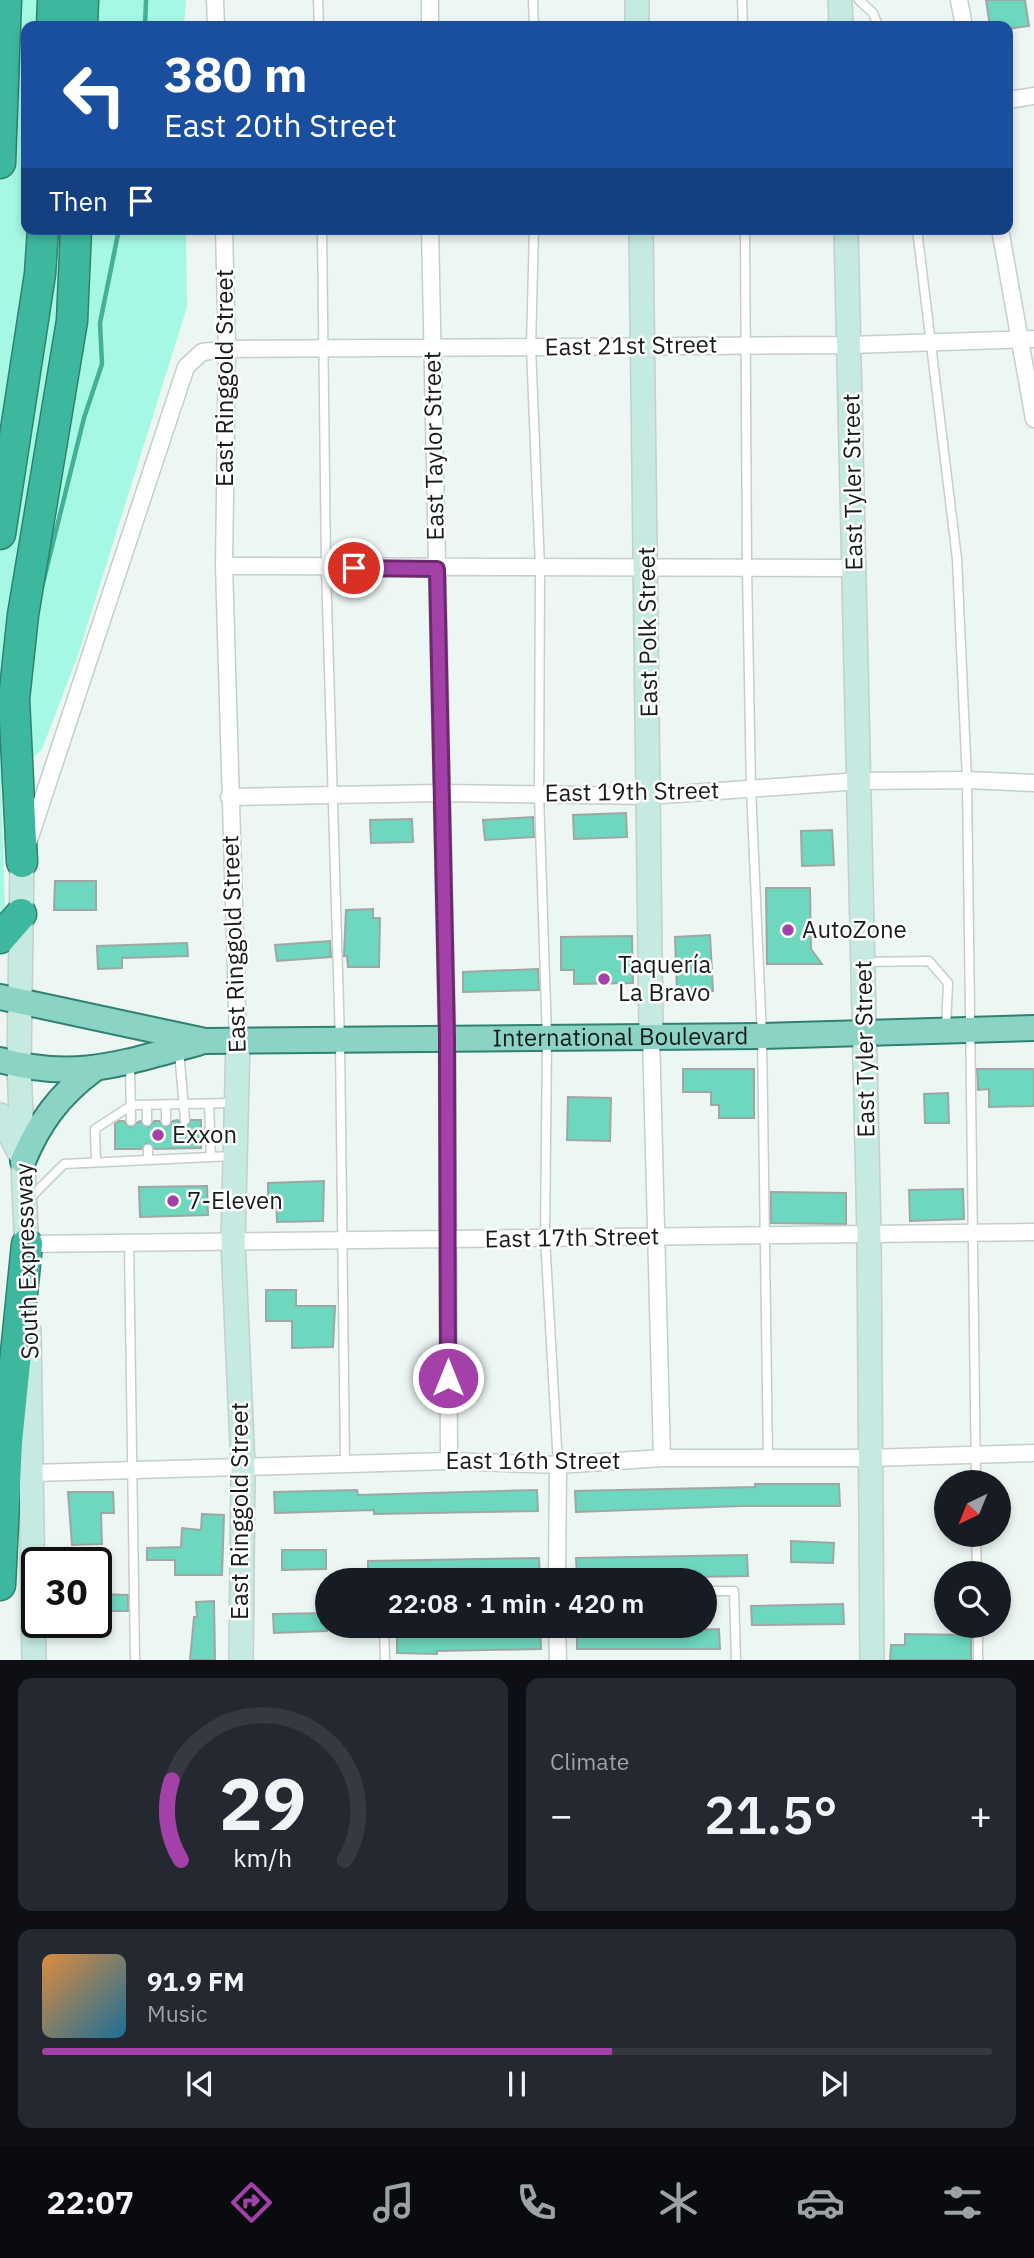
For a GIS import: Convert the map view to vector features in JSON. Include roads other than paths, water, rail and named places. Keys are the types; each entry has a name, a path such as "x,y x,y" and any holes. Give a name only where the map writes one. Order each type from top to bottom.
{"highway":[{"path":"0,163 6,0"},
{"path":"52,21 53,0"},
{"path":"82,21 83,0"},
{"path":"0,534 40,274 43,235"},
{"path":"22,863 14,699 23,615 72,321 76,235"},
{"path":"0,938 21,914"},
{"path":"0,1585 7,1442 27,1244"}],"main road":[{"name":"International Boulevard","path":"11,999 205,1041"},
{"name":"International Boulevard","path":"10,1063 93,1070 205,1041 762,1036 1034,1028"},
{"path":"23,1161 48,1112 70,1087 93,1070"}],"street":[{"path":"215,0 216,21"},
{"path":"430,0 430,21"},
{"path":"637,0 637,21"},
{"path":"840,0 841,21"},
{"path":"959,0 963,21"},
{"path":"1013,99 1034,96"},
{"name":"East Ringgold Street","path":"224,235 228,349 224,566 238,1040 233,1242 243,1467 241,1660"},
{"name":"East Taylor Street","path":"430,235 447,1038 449,1461"},
{"name":"East Polk Street","path":"641,235 651,1035"},
{"name":"East Tyler Street","path":"846,235 869,1235 872,1660"},
{"path":"1001,235 1026,339 1034,419"},
{"name":"East 21st Street","path":"22,863 186,367 202,352 228,349 432,350 644,344 850,345 1026,339"},
{"path":"224,566 437,569 855,568"},
{"name":"East 19th Street","path":"229,797 440,793 649,796 859,781 967,780 1034,783"},
{"name":"South Expressway","path":"22,863 21,914 11,999 10,1063 23,1161 27,1244 33,1473 34,1660"},
{"path":"651,1035 662,1458"},
{"path":"0,1115 23,1161"},
{"name":"East 17th Street","path":"27,1244 1034,1232"},
{"name":"East 16th Street","path":"33,1473 449,1461 558,1465 662,1458 869,1458 1034,1453"},
{"path":"557,1568 558,1465"},
{"path":"557,1638 558,1660"}],"lane":[{"path":"318,0 319,21"},
{"path":"533,0 534,21"},
{"path":"742,0 743,21"},
{"path":"859,0 873,13 876,21"},
{"path":"322,235 326,350 326,567 340,1041 345,1464"},
{"path":"534,235 531,347 540,568 539,794 547,1038 545,1238 558,1465"},
{"path":"745,235 751,789 762,1036 768,1459"},
{"path":"918,235 957,559 967,780 958,1030 972,1233 976,1470"},
{"path":"863,961 929,961 948,984 958,1030"},
{"path":"179,1048 185,1120"},
{"path":"130,1061 131,1121"},
{"path":"96,1162 95,1129 132,1105 236,1103"},
{"path":"209,1104 211,1157"},
{"path":"147,1105 147,1121"},
{"path":"166,1105 166,1121"},
{"path":"132,1149 132,1161"},
{"path":"148,1149 148,1160"},
{"path":"166,1149 166,1159"},
{"path":"25,1204 46,1179 64,1164 166,1159 186,1153 211,1157 235,1156"},
{"path":"129,1243 130,1470 135,1660"},
{"path":"717,1591 734,1591 736,1660"},
{"path":"384,1638 385,1660"},
{"path":"978,1638 978,1660"}],"waterway":[{"path":"145,21 146,0"},
{"path":"43,583 84,418 102,364 100,323 118,235"},
{"path":"0,747 3,737"}],"place":[{"name":"AutoZone","path":"788,930"},
{"name":"Taquería La Bravo","path":"604,979"},
{"name":"Exxon","path":"158,1135"},
{"name":"7-Eleven","path":"173,1201"}]}
